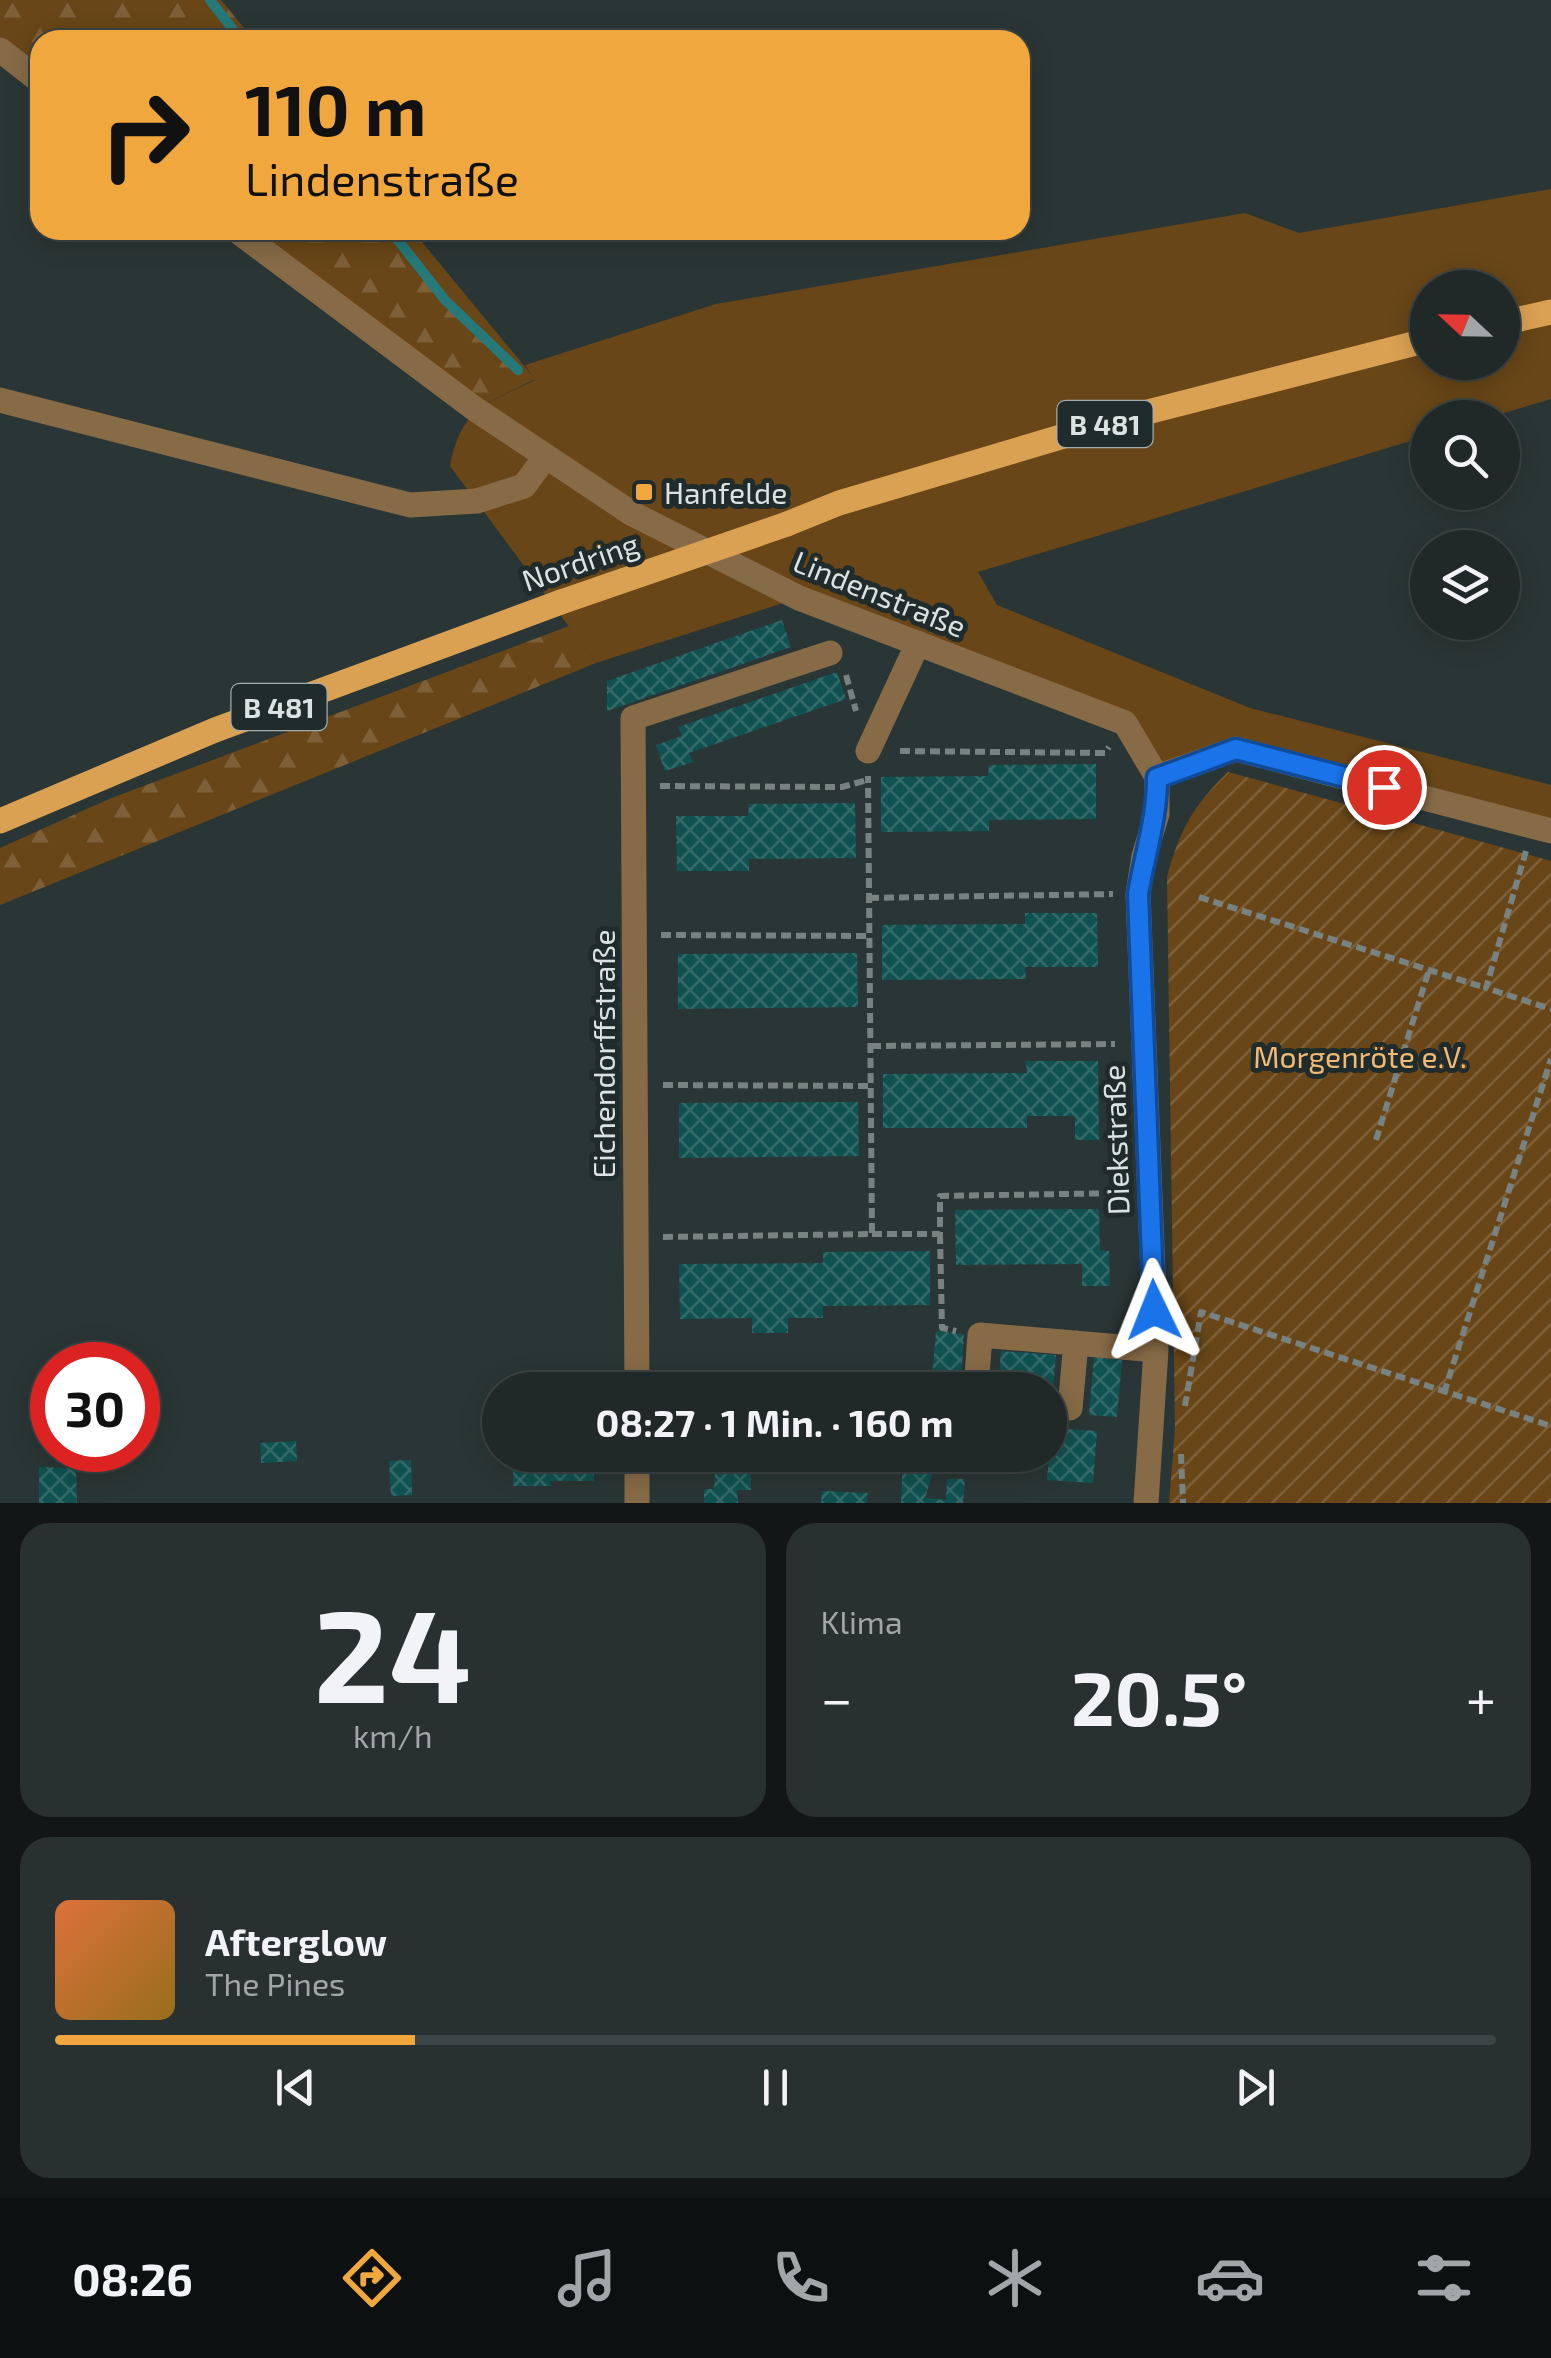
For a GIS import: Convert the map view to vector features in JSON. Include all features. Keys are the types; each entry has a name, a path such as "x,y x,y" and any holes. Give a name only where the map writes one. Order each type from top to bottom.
{"main road":[{"path":"1520,319 1551,312"},
{"name":"Nordring","path":"0,821 215,730 839,503 1128,418 1410,345"}],"street":[{"path":"0,50 30,73"},
{"name":"Lindenstraße","path":"249,240 475,410 631,513 799,598 1124,724"},
{"path":"0,400 410,506 477,502 524,486 546,456"},
{"path":"868,751 918,643"},
{"name":"Eichendorffstraße","path":"637,1372 633,718 830,654"},
{"path":"1124,724 1157,778 1236,749 1542,828"},
{"name":"Diekstraße","path":"1146,1503 1156,1350 1138,894 1157,814 1157,778"},
{"path":"977,1372 980,1335 1156,1350"},
{"path":"1070,1408 1076,1343"},
{"path":"637,1472 637,1503"}],"path":[{"path":"830,654 846,674 868,751 872,1234"},
{"path":"868,751 1105,753 1124,724"},
{"path":"634,786 842,787 868,780"},
{"path":"1486,988 1542,828"},
{"path":"869,898 1138,894"},
{"path":"1198,897 1551,1009"},
{"path":"635,935 870,936"},
{"path":"1376,1140 1429,970"},
{"path":"871,1046 1144,1044"},
{"path":"1444,1393 1551,1059"},
{"path":"636,1085 872,1086"},
{"path":"980,1335 942,1328 940,1196 1150,1192"},
{"path":"636,1238 940,1234"},
{"path":"1184,1503 1180,1431 1202,1312 1551,1426"},
{"path":"1152,1424 1180,1431"}],"green space":[{"path":"0,0 221,0 246,30 30,30 30,73 0,50"},
{"path":"1551,189 1551,399 1520,408 1520,400 1410,400 1410,441 978,572 997,605 1250,708 1551,785 1551,831 1237,749 1157,777 1124,723 799,598 596,663 450,466 461,431 478,410 535,380 525,365 716,304 1245,213 1299,233"},
{"path":"249,240 420,240 535,379 475,409"},
{"path":"569,626 596,663 0,905 0,848 109,799"},
{"name":"Morgenröte e.V.","path":"1228,772 1551,861 1551,1503 1169,1503 1175,1429 1167,877 1189,819"}],"building":[{"path":"782,620 791,647 607,711 607,681"},
{"path":"837,672 846,699 689,753 693,762 665,771 656,745 682,736 678,727"},
{"path":"1096,764 1096,819 989,820 989,831 881,832 881,777 988,776 989,765"},
{"path":"855,803 856,858 749,859 749,871 677,871 676,816 748,816 749,804"},
{"path":"1025,913 1097,913 1098,967 1025,967 1026,979 882,980 882,925 1025,924"},
{"path":"857,953 858,1007 678,1009 678,954"},
{"path":"1026,1061 1098,1061 1099,1140 1075,1140 1075,1116 1027,1116 1027,1128 883,1128 883,1074 1027,1073"},
{"path":"858,1102 859,1156 679,1158 679,1103"},
{"path":"1099,1209 1100,1250 1109,1251 1110,1286 1082,1286 1082,1264 956,1265 955,1210"},
{"path":"930,1251 930,1305 823,1306 823,1318 788,1318 788,1333 752,1333 752,1318 680,1319 679,1264 823,1263 823,1252"},
{"path":"936,1331 964,1334 961,1372 933,1372"},
{"path":"1001,1351 1056,1355 1055,1372 999,1372"},
{"path":"1094,1357 1122,1360 1117,1417 1089,1415"},
{"path":"1067,1429 1097,1431 1093,1483 1047,1480 1048,1472 1067,1472"},
{"path":"296,1441 297,1461 261,1463 260,1443"},
{"path":"411,1460 412,1495 391,1496 389,1461"},
{"path":"39,1472 76,1472 77,1503 39,1503"},
{"path":"513,1472 594,1472 594,1481 513,1486"},
{"path":"715,1472 751,1472 751,1490 737,1490 738,1503 704,1503 704,1489 714,1489"},
{"path":"902,1472 932,1472 925,1498 946,1500 947,1479 965,1479 963,1503 901,1503"},
{"path":"822,1491 868,1493 867,1503 821,1503"}],"waterway":[{"path":"210,0 233,30"},
{"path":"398,240 445,300 518,370"}],"place":[{"name":"Hanfelde","path":"644,492"}],"route":[{"path":"1154,1310 1138,894 1157,814 1157,778 1236,749 1384,787"}]}
